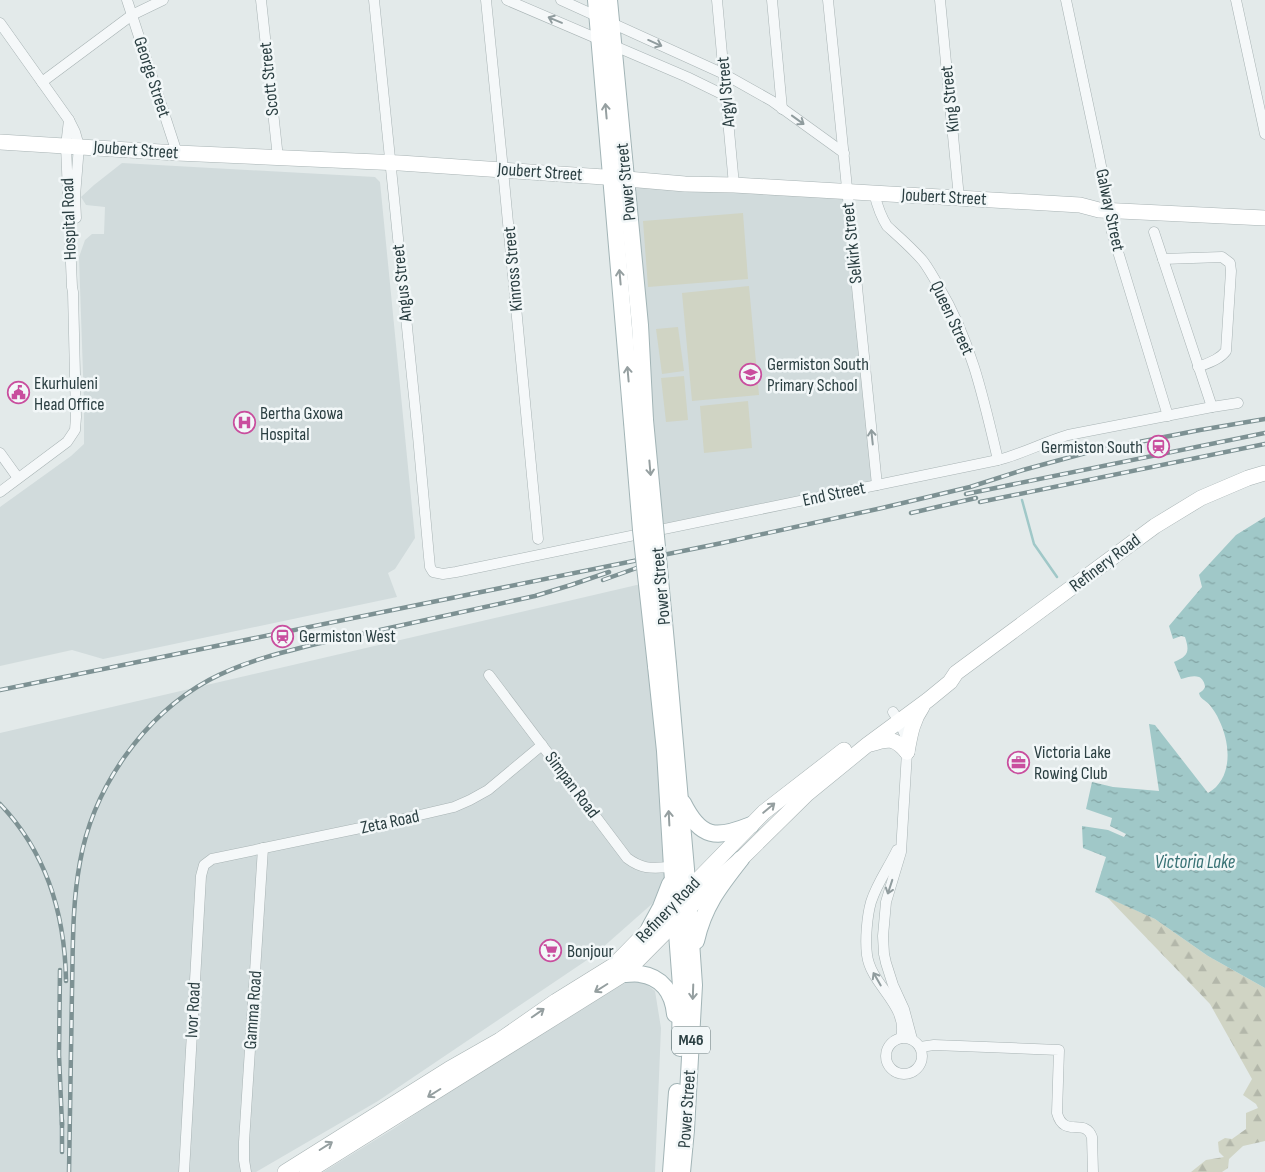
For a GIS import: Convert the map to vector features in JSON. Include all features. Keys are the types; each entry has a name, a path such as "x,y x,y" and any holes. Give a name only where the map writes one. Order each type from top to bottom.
{"main road":[{"name":"Power Street","path":"596,0 604,20"},
{"name":"Power Street","path":"608,0 604,20 638,421 641,530 680,796 677,871 687,891 676,920 681,986 680,1056 671,1172"},
{"name":"Joubert Street","path":"0,142 503,170 685,184 847,191 1080,205 1099,210 1109,206 1265,208"},
{"name":"Joubert Street","path":"1109,206 1265,218"},
{"name":"Refinery Road","path":"687,891 715,872 741,859 807,794 867,745 922,692 956,673 1154,526 1201,498 1248,478 1265,473"},
{"name":"Power Street","path":"662,665 665,751 677,871 693,958 693,1003 682,1172"},
{"name":"Refinery Road","path":"452,1074 556,1001 614,965 649,929 682,906 715,872 764,812 786,794 896,716 928,700 950,682 956,673"},
{"path":"907,752 914,722 928,700"},
{"path":"867,745 892,740 901,745 907,752"},
{"path":"680,796 688,813 706,831 714,834 732,833 751,826"},
{"path":"693,958 700,924 710,902 718,888 741,859"},
{"path":"649,929 665,900 677,871"},
{"name":"Refinery Road","path":"285,1172 354,1135 452,1074 624,974 676,920"},
{"path":"624,974 648,976 667,989 674,1004 680,1056"},
{"name":"Refinery Road","path":"307,1172 354,1135"}],"street":[{"name":"George Street","path":"127,0 177,153"},
{"path":"0,23 42,82 132,15 162,0"},
{"name":"Scott Street","path":"261,0 278,158"},
{"name":"Angus Street","path":"374,0 430,567"},
{"name":"Kinross Street","path":"486,0 538,539"},
{"path":"507,0 688,77 726,96"},
{"path":"561,0 724,74 772,101 844,153"},
{"name":"Argyl Street","path":"717,0 734,185"},
{"path":"772,0 782,109"},
{"name":"Selkirk Street","path":"828,0 877,485"},
{"name":"King Street","path":"940,0 960,198"},
{"name":"Galway Street","path":"1066,0 1109,206 1112,232 1168,416"},
{"path":"1236,0 1265,134"},
{"name":"Hospital Road","path":"0,492 67,442 75,430 72,146 69,120 42,82"},
{"name":"Queen Street","path":"874,193 876,204 887,226 923,261 957,320 980,384 998,460"},
{"path":"1154,232 1212,407"},
{"path":"1163,259 1222,257 1230,264 1226,351 1217,359 1198,366"},
{"name":"End Street","path":"430,567 437,574 456,572 998,460 1068,435 1238,403"},
{"path":"0,453 18,478"},
{"name":"Simpan Road","path":"489,675 626,858 636,865 643,867 677,871"},
{"path":"896,716 906,735 907,752 902,840 901,852 886,902 883,936 886,964 904,1009 912,1039 920,1047 922,1053 922,1059 916,1069 906,1074 896,1072 888,1065 886,1053 888,1048 891,1043 901,1038 912,1039"},
{"name":"Zeta Road","path":"219,857 394,822 454,807 488,790 542,745"},
{"path":"901,1038 902,1018 871,968 867,956 866,937 871,901 902,840"},
{"name":"Gamma Road","path":"246,1172 244,1142 263,848"},
{"name":"Ivor Road","path":"184,1172 201,876 204,865 208,861 219,857"},
{"path":"869,915 884,916"},
{"path":"920,1047 934,1045 1059,1050 1057,1113 1061,1123 1065,1126 1088,1129 1091,1132 1093,1172"}],"shaded area":[{"name":"Bertha Gxowa Hospital","path":"122,163 375,177 380,182 415,538 395,569 388,573 397,597 103,659 72,650 0,666 0,507 71,456 84,444 79,257 85,240 92,234 104,234 105,207 86,205 81,197"},
{"name":"Germiston South Primary School","path":"624,180 851,193 878,484 649,530"},
{"path":"641,584 670,888 593,956 378,1101 256,1172 0,1172 0,733"},
{"path":"627,978 642,981 655,991 661,1028 655,1172 323,1172 393,1129 603,989"}],"green space":[{"path":"743,213 748,279 648,287 643,221"},
{"path":"749,286 759,395 692,401 682,293"},
{"path":"678,327 684,371 662,374 656,329"},
{"path":"684,376 688,420 666,422 661,378"},
{"path":"748,401 752,448 704,453 700,406"},
{"path":"1107,897 1155,919 1208,956 1265,988 1265,1141 1243,1146 1229,1159 1228,1168 1222,1172 1191,1172 1206,1160 1224,1157 1219,1152 1218,1142 1225,1138 1232,1139 1246,1129 1246,1113 1258,1108 1256,1104 1243,1095 1252,1079 1210,1004"}],"water":[{"name":"Victoria Lake","path":"1265,517 1265,988 1208,956 1155,919 1095,892 1106,857 1083,848 1082,826 1108,830 1124,837 1126,834 1110,826 1112,818 1086,809 1092,782 1113,787 1159,791 1149,724 1155,725 1208,793 1222,779 1226,770 1227,760 1226,740 1223,729 1209,704 1199,693 1205,687 1202,680 1194,676 1181,679 1174,662 1187,653 1187,642 1185,637 1181,636 1173,639 1169,626 1202,587 1199,575 1236,535"}],"waterway":[{"path":"1022,500 1034,544 1057,577"}],"railway":[{"path":"0,690 722,543 970,487 1093,451 1265,419"},
{"path":"966,494 1265,433"},
{"path":"980,502 1265,444"},
{"path":"911,513 976,498"},
{"path":"603,580 645,565"},
{"path":"69,1172 73,926 80,862 96,807 109,781 143,734 163,713 185,695 209,680 248,663 316,644 535,596 609,572"},
{"path":"0,804 30,843 50,886 62,932 66,981"},
{"path":"60,970 59,1055 62,1125"},
{"path":"62,1120 62,1152"}],"place":[{"name":"Germiston South Primary School","path":"751,374"},
{"name":"Ekurhuleni Head Office","path":"18,393"},
{"name":"Bertha Gxowa Hospital","path":"244,423"},
{"name":"Germiston South","path":"1159,447"},
{"name":"Germiston West","path":"283,636"},
{"name":"Victoria Lake Rowing Club","path":"1018,762"},
{"name":"Bonjour","path":"551,951"}]}
